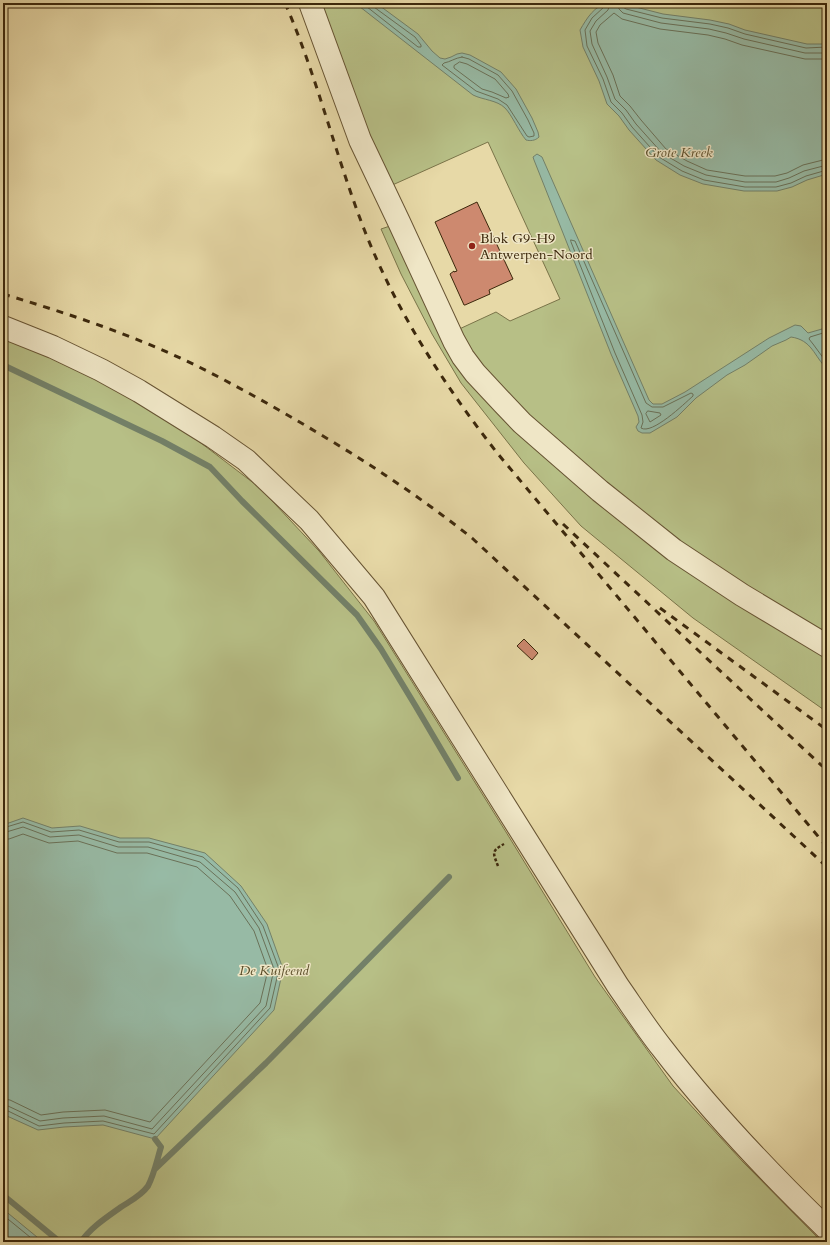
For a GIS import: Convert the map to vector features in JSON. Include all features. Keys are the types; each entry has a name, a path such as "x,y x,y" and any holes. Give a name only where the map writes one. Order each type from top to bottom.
{"street":[{"path":"310,3 360,140 445,324 463,357 485,384 522,423 600,491 685,557 742,595 827,646"},
{"path":"3,327 53,347 101,370 139,391 213,437 246,460 309,520 374,597 618,986 662,1047 713,1110 777,1181 827,1229"}],"green space":[{"name":"Grote Kreek","path":"319,3 827,3 827,638 656,529 507,399 455,331 496,312 510,321 560,299 488,142 388,187"},
{"path":"390,226 472,376 816,649 827,661 827,712 693,618 581,526 524,463 461,383 432,334 401,274 381,229"},
{"name":"De Kuifeend","path":"3,339 36,351 105,384 180,427 260,488 319,551 374,621 595,977 673,1086 743,1162 822,1242 3,1242"}],"water":[{"path":"355,3 376,3 418,34 440,58 445,59 462,53 470,55 501,72 516,89 532,118 539,137 529,141 526,140 508,111 502,105 473,95"},
{"path":"608,3 620,3 663,14 710,20 729,24 745,30 807,44 827,44 827,174 777,191 744,191 703,184 680,175 656,160 607,104 599,81 583,47 580,30 588,17 595,10"},
{"path":"537,154 542,157 649,400 653,404 662,404 685,392 769,338 795,325 801,326 808,333 822,329 827,323 827,369 804,341 791,337 772,346 745,365 727,375 696,398 677,417 650,433 642,433 638,431 636,427 639,422 638,416 611,354 534,160 533,157"},
{"path":"23,818 52,828 80,826 120,838 149,838 205,853 241,886 267,924 283,969 274,1010 155,1139 103,1125 38,1130 3,1113 3,825"},
{"path":"3,1209 43,1242 3,1242"}],"building":[{"name":"Blok G9-H9 Antwerpen-Noord","path":"477,202 513,279 489,290 490,294 464,305 450,274 457,271 435,222"},
{"path":"524,639 538,653 532,660 517,646"}],"waterway":[{"path":"3,365 162,441 210,467 242,501 357,615 381,649 458,778"},
{"path":"155,1169 266,1063 449,877"},
{"path":"81,1242 99,1223 139,1195 148,1186 154,1172 161,1147 155,1139"},
{"path":"3,1195 60,1242"}],"railway":[{"path":"285,3 307,59 364,229 406,318 440,374 498,454 827,847"},
{"path":"3,294 107,328 182,359 251,394 309,427 399,484 472,538 827,867"},
{"path":"563,524 827,769"},
{"path":"660,608 827,730"}],"place":[{"name":"Blok G9-H9 Antwerpen-Noord","path":"472,246"}]}
